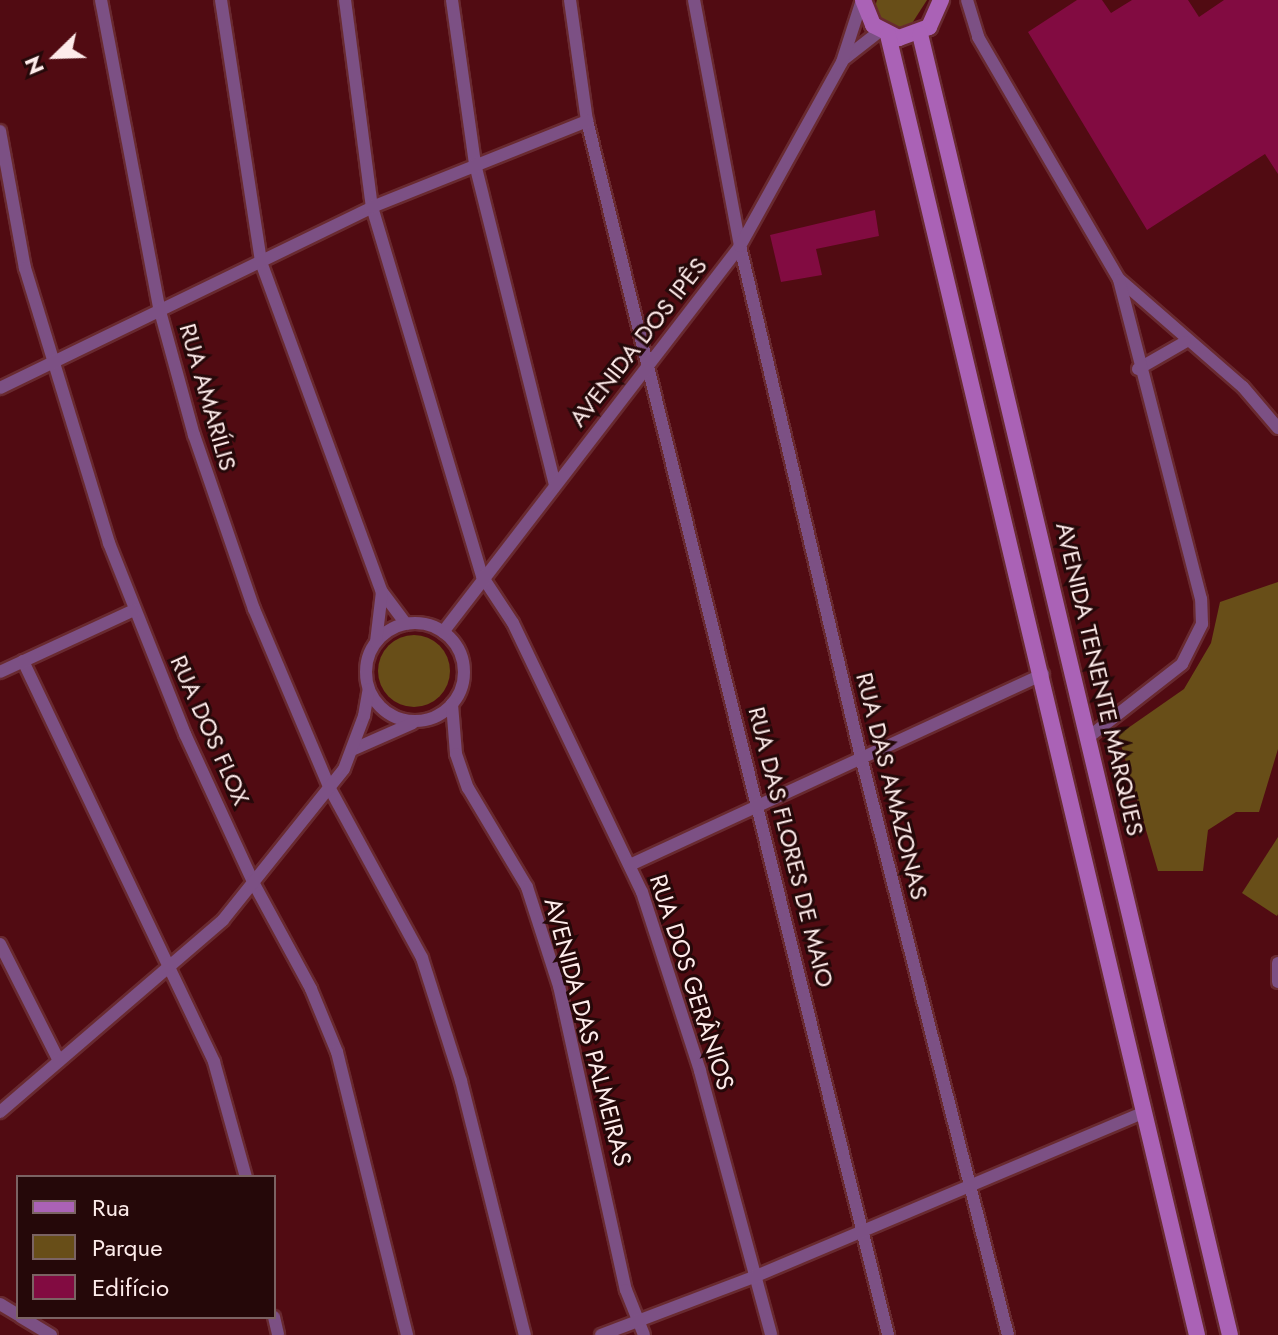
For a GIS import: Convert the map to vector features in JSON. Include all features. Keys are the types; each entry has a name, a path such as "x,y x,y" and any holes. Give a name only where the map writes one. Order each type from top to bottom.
{"main road":[{"path":"862,0 867,17 884,33 1043,674 1197,1335"},
{"path":"884,33 920,34 936,19 941,0"},
{"name":"AVENIDA TENENTE MARQUES","path":"920,34 1090,736 1230,1335"}],"street":[{"name":"RUA AMARÍLIS","path":"101,0 160,311 194,435 254,609 330,789 422,958 461,1081 525,1335"},
{"path":"221,0 261,262 382,592 406,624 443,632 453,642 464,668 452,704 354,749"},
{"name":"RUA DOS GERÂNIOS","path":"345,0 372,207 482,576 513,623 630,865 669,966 771,1335"},
{"path":"452,0 475,164 555,484"},
{"name":"RUA DAS FLORES DE MAIO","path":"570,0 587,121 756,804 816,1033 860,1233 888,1335"},
{"name":"RUA DAS AMAZONAS","path":"694,0 740,246 861,757 1008,1335"},
{"name":"AVENIDA DOS IPÊS","path":"443,632 482,576 649,370 740,246 842,62 862,0"},
{"path":"952,0 967,2 978,37 1119,279 1185,342 1243,387 1278,428"},
{"name":"AVENIDA DOS IPÊS","path":"842,62 884,33"},
{"path":"0,388 52,366 372,207 587,121"},
{"name":"RUA DOS FLOX","path":"0,131 25,268 52,366 134,610 253,882 311,989 337,1052 407,1335"},
{"path":"1090,736 1182,664 1202,624 1201,599 1138,369 1119,279"},
{"path":"1138,369 1185,342"},
{"path":"0,1112 223,920 330,789 354,749 369,689 366,665 376,642 382,592"},
{"path":"0,672 134,610"},
{"path":"376,642 406,624"},
{"path":"23,661 214,1062 245,1175"},
{"path":"630,865 756,804 1043,674"},
{"path":"369,689 392,716 418,722"},
{"name":"AVENIDA DAS PALMEIRAS","path":"452,704 456,754 468,788 527,887 559,986 626,1290 644,1335"},
{"path":"0,944 59,1061"},
{"path":"1278,963 1278,982"},
{"path":"601,1335 754,1277 1145,1112"},
{"path":"25,1319 51,1335"}],"green space":[{"path":"877,0 927,0 909,28 892,29 881,23 874,10"},
{"path":"1278,582 1278,749 1259,812 1236,812 1208,830 1203,871 1158,871 1118,735 1184,689 1211,643 1220,602"},
{"path":"414,635 434,641 444,651 450,671 444,691 434,701 414,707 394,701 384,691 378,671 384,651 394,641"},
{"path":"1278,837 1278,914 1277,916 1242,893"}],"building":[{"path":"1077,0 1102,0 1111,13 1132,0 1188,0 1199,17 1224,0 1278,0 1278,174 1265,154 1147,230 1028,32"},
{"path":"875,210 879,236 816,249 822,275 781,282 770,235"}]}
